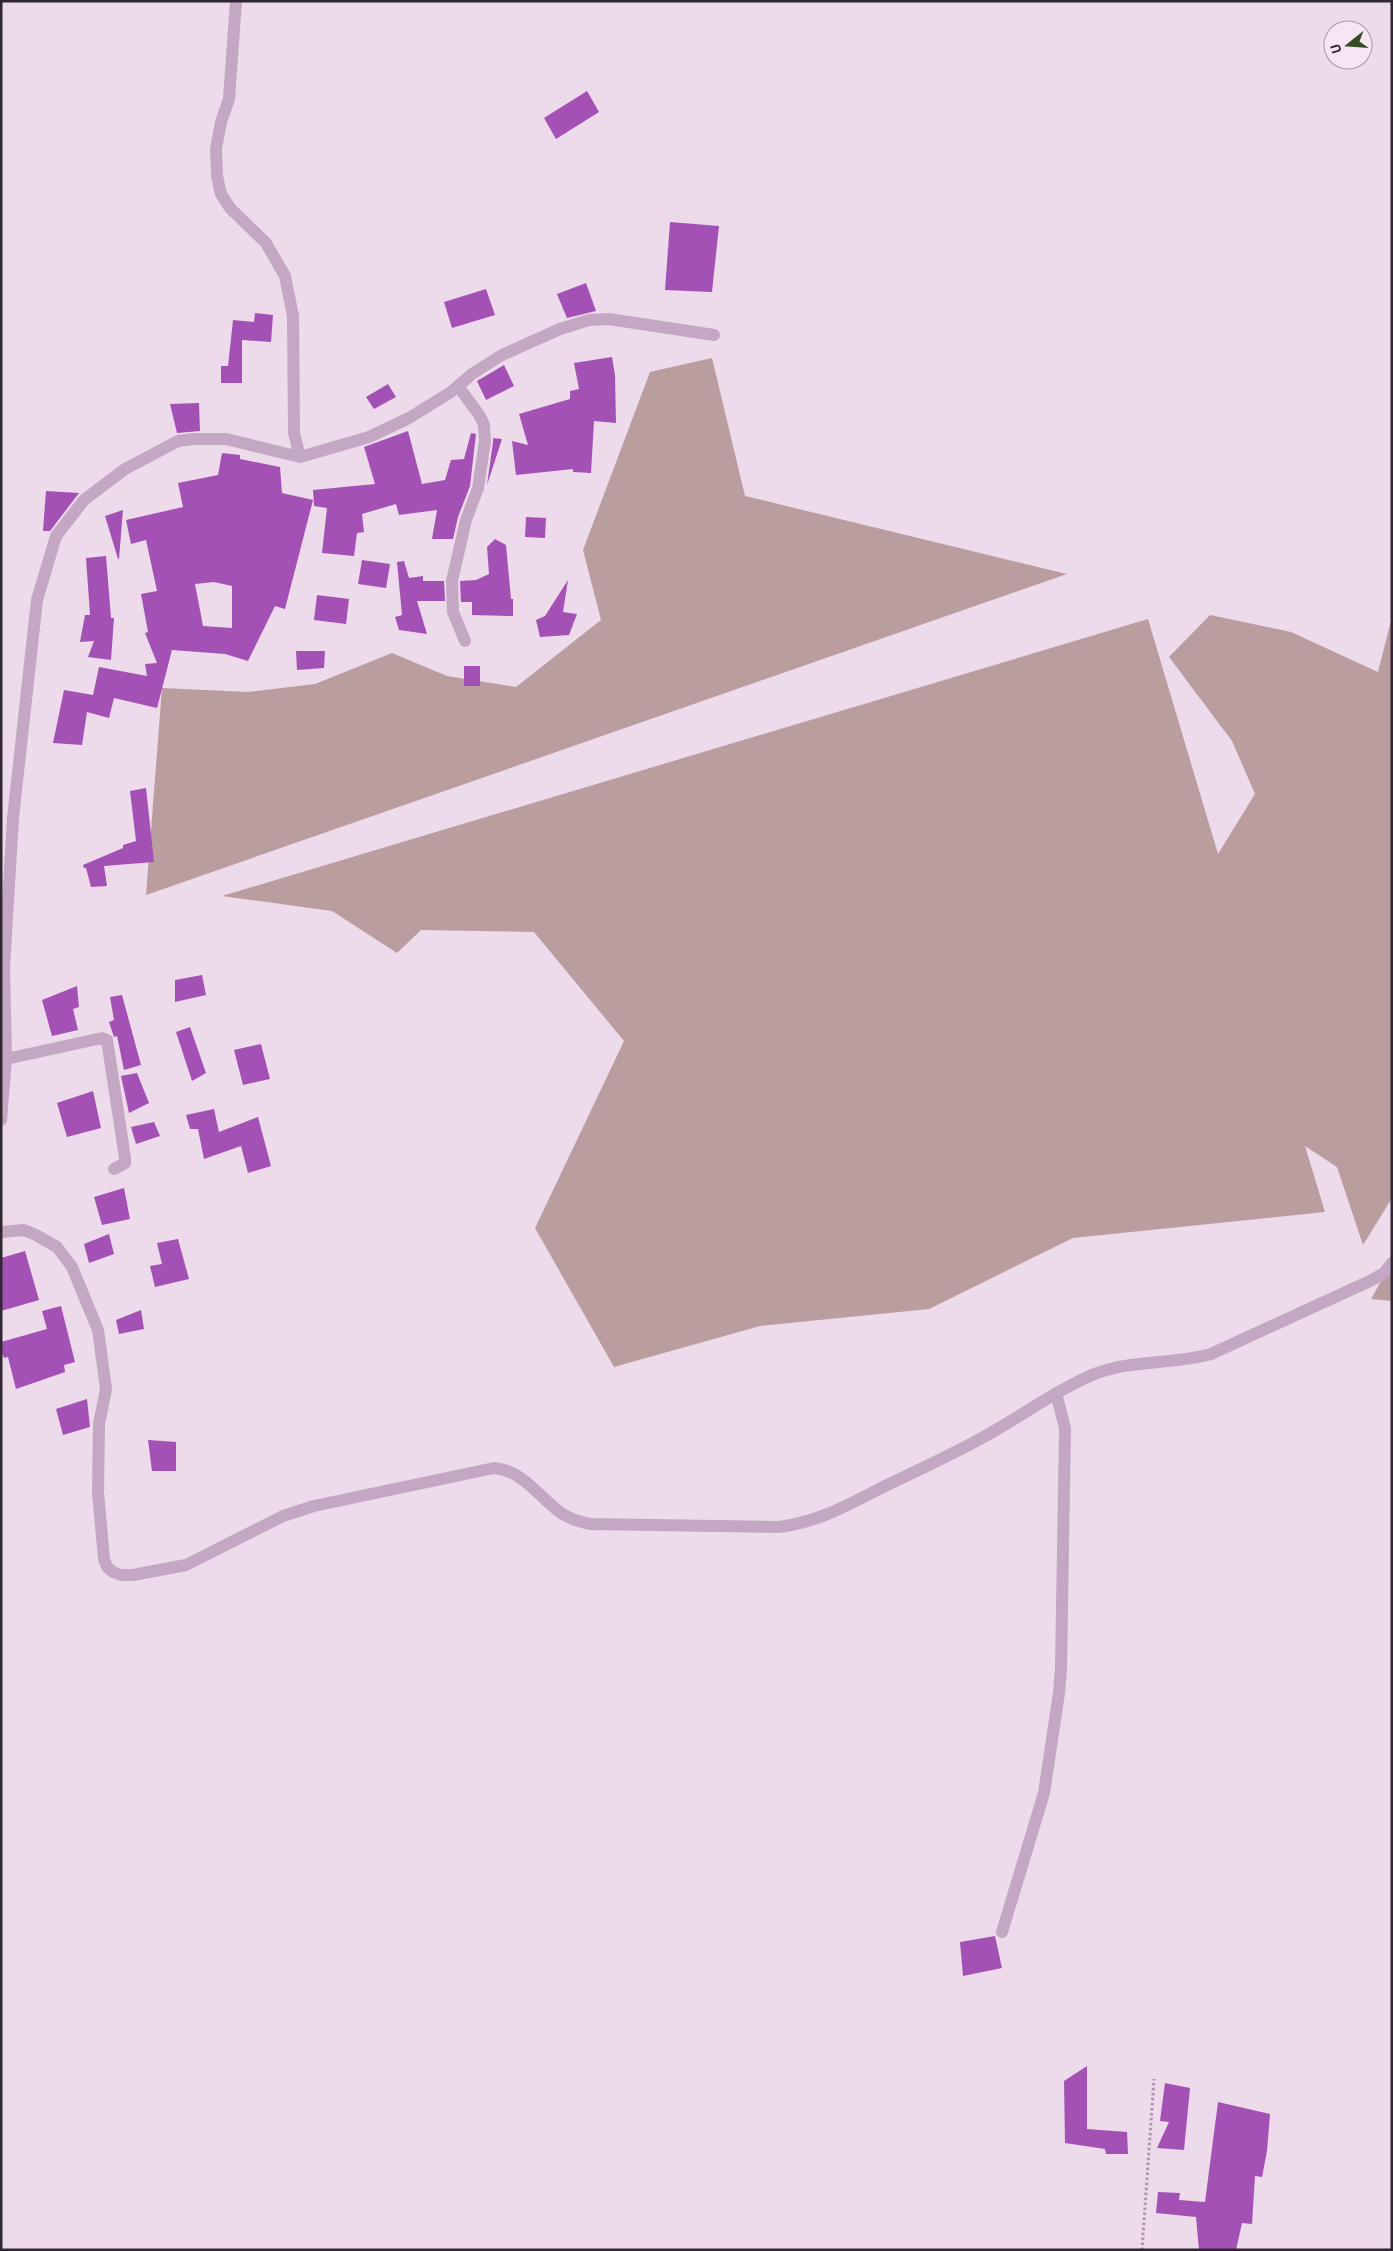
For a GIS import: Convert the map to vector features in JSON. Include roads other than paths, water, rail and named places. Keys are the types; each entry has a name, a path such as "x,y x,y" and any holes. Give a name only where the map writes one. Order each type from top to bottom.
{"street":[{"path":"236,1 229,99 216,149 217,176 221,194 230,208 266,243 285,276 294,316 294,433 300,457"},
{"path":"1,1120 6,1059 4,968 13,818 37,600 56,536 84,500 124,469 178,441 193,439 226,440 300,457 368,437 409,418 458,386 472,374 527,342 589,320 609,320 714,335"},
{"path":"458,386 480,416 484,425 485,441 478,488 466,520 452,581 453,612 465,641"},
{"path":"6,1059 102,1038 107,1040 126,1158 125,1163 114,1169"},
{"path":"1,1232 24,1230 56,1247 72,1267 98,1330 106,1389 99,1424 98,1480 102,1551 107,1567 121,1575 162,1571 186,1565 283,1516 314,1506 494,1468 503,1469 514,1474 563,1514 590,1524 778,1527 799,1524 826,1516 979,1440 1056,1393 1091,1376 1116,1367 1191,1359 1211,1354 1372,1280 1384,1273 1392,1263"},
{"path":"1002,1932 1044,1793 1060,1680 1065,1428 1056,1393"}]}
